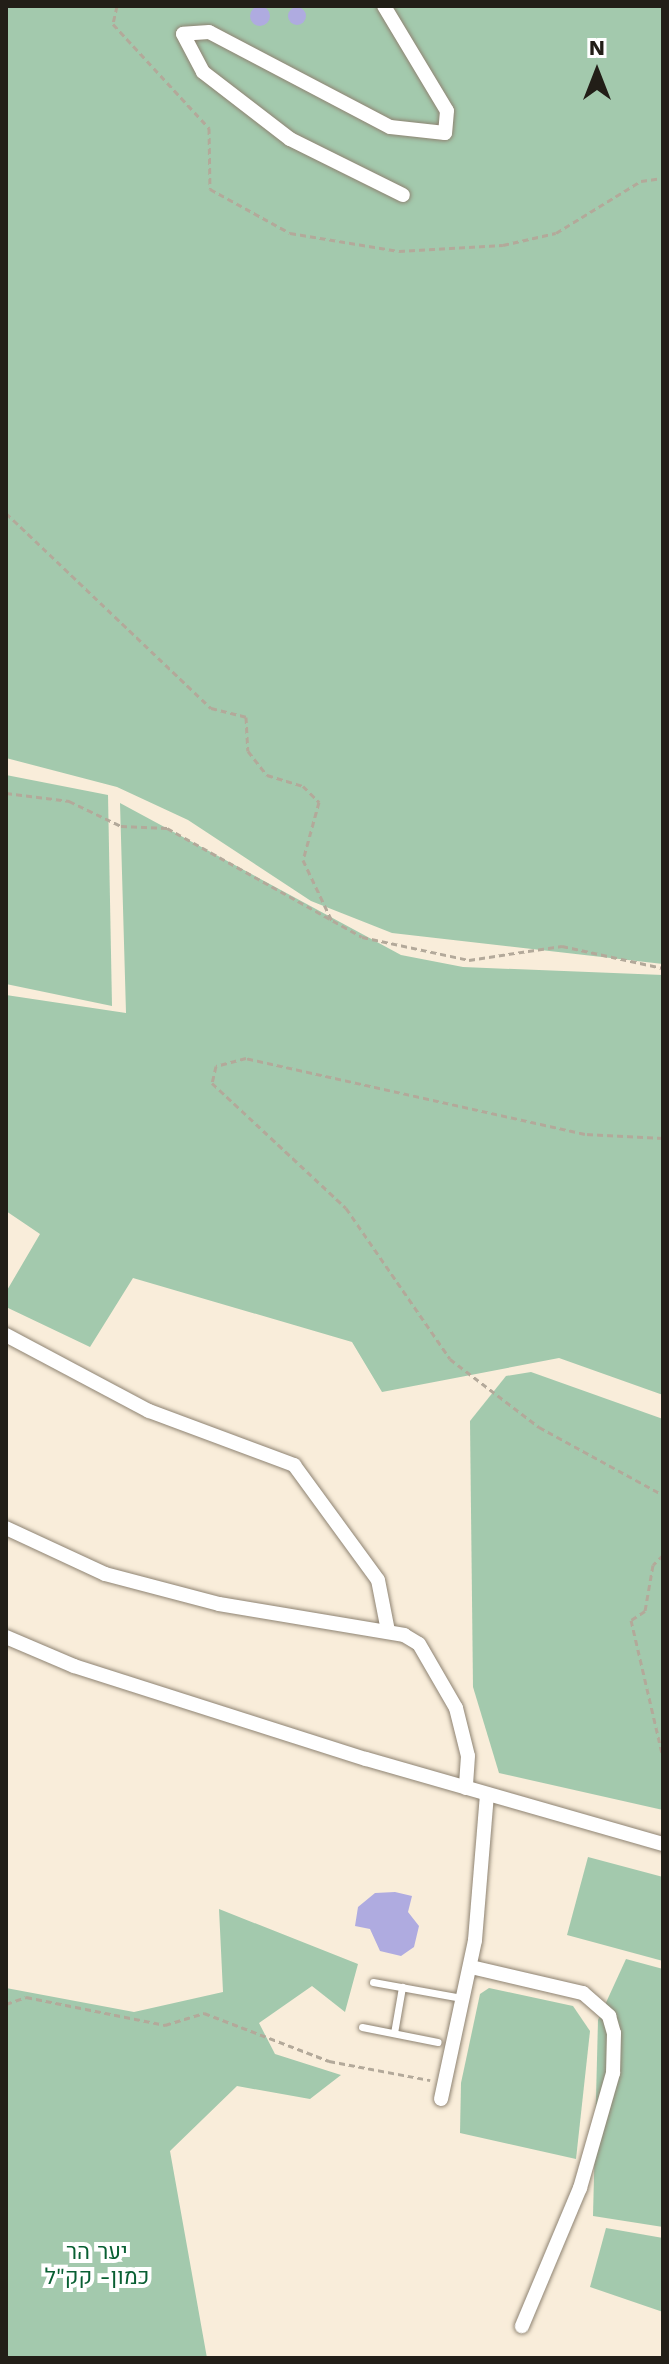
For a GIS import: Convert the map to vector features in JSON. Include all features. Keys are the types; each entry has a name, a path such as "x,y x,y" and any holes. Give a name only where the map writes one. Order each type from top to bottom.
{"street":[{"path":"384,6 447,111 445,133 418,136 390,127 209,32 183,34 203,72 290,139 403,195"},
{"path":"6,1335 125,1400 294,1465 378,1580 388,1631"},
{"path":"6,1528 105,1574 219,1604 388,1631 419,1644 456,1708 468,1756 466,1788"},
{"path":"6,1637 74,1666 466,1788 663,1844"},
{"path":"441,2099 471,1967 487,1794"},
{"path":"471,1967 583,1993 609,2016 614,2033 613,2073 580,2188 522,2326"}],"lane":[{"path":"373,1982 465,1998"},
{"path":"394,2033 402,1987"},
{"path":"362,2027 438,2042"}],"path":[{"path":"6,513 211,708 246,717 248,751 267,775 303,786 319,802 303,860 332,921"},
{"path":"6,793 69,801 121,826 167,828 362,937 469,960 562,946 663,968"},
{"path":"663,1138 585,1134 246,1058 216,1066 212,1083 346,1208 450,1359 539,1427 663,1495"},
{"path":"663,1555 653,1565 645,1611 631,1620 663,1757"},
{"path":"6,2004 26,1997 165,2025 204,2013 329,2061 445,2082"}],"green space":[{"path":"6,6 663,6 663,964 392,933 311,901 188,820 117,787 6,758"},
{"path":"6,775 108,795 112,1006 6,984"},
{"path":"120,803 401,955 463,967 663,975 663,1395 559,1358 382,1392 352,1342 133,1278 90,1347 6,1307 6,1292 40,1234 6,1211 6,995 126,1013"},
{"path":"531,1372 663,1419 663,1810 499,1773 473,1687 470,1421 506,1376"},
{"path":"588,1857 663,1877 663,1961 567,1935"},
{"name":"יער הר כמון- קק\"ל","path":"219,1909 358,1964 345,2012 312,1986 259,2023 275,2054 341,2075 310,2099 237,2086 170,2151 207,2358 6,2358 6,1988 134,2012 223,1992"},
{"path":"626,1959 663,1969 663,2227 593,2216 598,2020"},
{"path":"489,1988 573,2006 590,2031 576,2159 460,2133 461,2083 480,1994"},
{"path":"606,2228 663,2238 663,2312 590,2287"}],"building":[{"path":"260,6 267,9 270,16 267,23 260,26 253,23 250,16 253,9"},
{"path":"297,7 306,16 297,25 288,16"},
{"path":"395,1892 412,1896 408,1912 419,1926 414,1947 401,1956 380,1951 370,1929 355,1926 358,1907 375,1893"}]}
